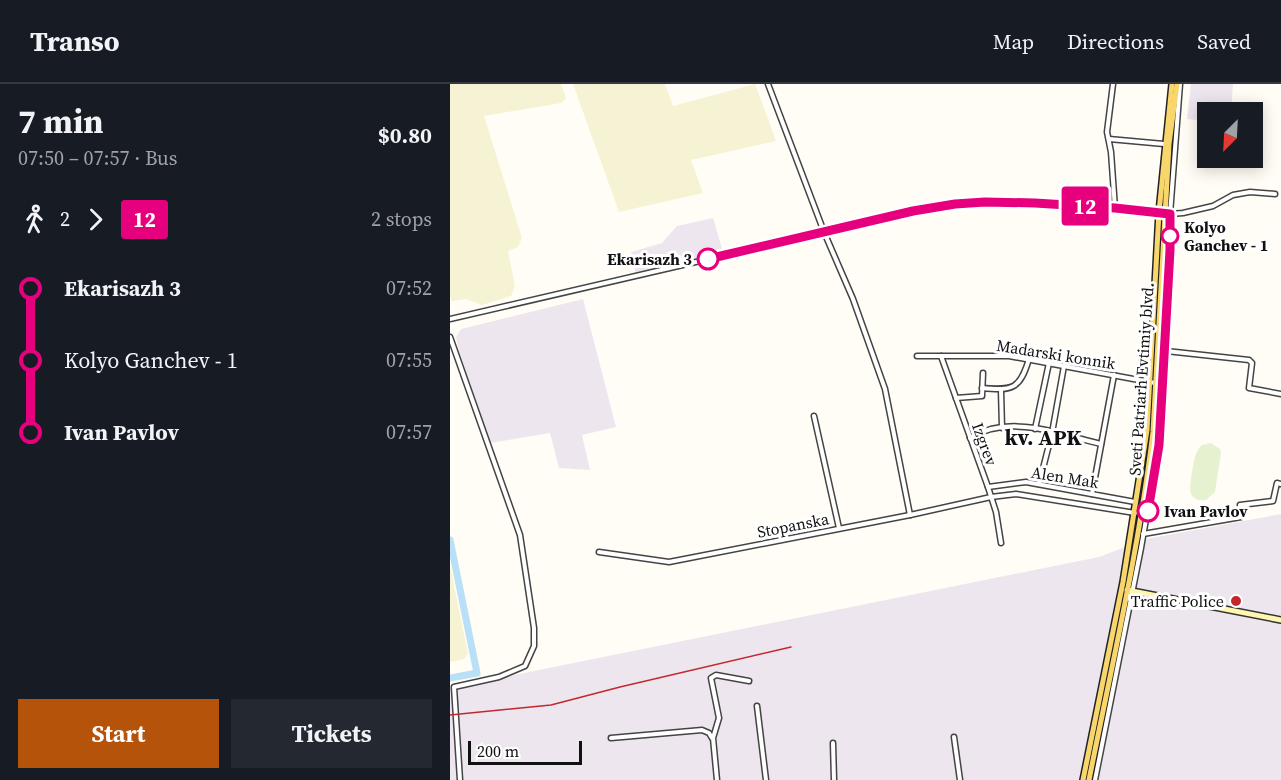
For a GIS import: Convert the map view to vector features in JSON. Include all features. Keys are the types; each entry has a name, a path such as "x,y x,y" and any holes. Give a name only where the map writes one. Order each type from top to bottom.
{"main road":[{"name":"Sveti Patriarh Evtimiy blvd.","path":"1083,780 1124,577 1147,430 1165,213 1164,144 1172,84"},
{"name":"Sveti Patriarh Evtimiy blvd.","path":"1089,780 1130,590 1150,455 1152,383 1157,350 1169,144 1178,84"},
{"path":"1124,577 1130,590"},
{"path":"1120,598 1130,590 1281,620"}],"street":[{"path":"768,84 824,232 853,299 885,389 910,515"},
{"path":"1113,84 1107,132 1115,208"},
{"path":"1109,139 1164,144"},
{"path":"450,319 913,211 985,202 1184,213 1213,206 1233,195 1250,192 1275,194"},
{"path":"1095,780 1159,445 1165,350 1165,213"},
{"path":"450,337 520,535 534,628 534,646 525,666 499,677 454,687 460,780"},
{"path":"1157,350 1249,360 1252,363 1249,388 1281,394"},
{"name":"Madarski konnik","path":"917,356 1009,356 1152,383"},
{"name":"Izgrev","path":"941,356 996,512 1000,543"},
{"path":"982,388 1001,389 1019,384 1029,359"},
{"path":"1035,429 1049,363"},
{"path":"1039,484 1052,433 1064,366"},
{"path":"956,398 982,396 983,373"},
{"path":"1092,494 1114,375"},
{"path":"1001,389 1002,428"},
{"path":"814,416 839,528"},
{"path":"970,438 990,429 1014,426 1101,444"},
{"name":"Alen Mak","path":"988,487 1026,482 1137,502"},
{"path":"1137,537 1143,533 1241,517 1240,505 1274,501 1277,483 1281,484"},
{"name":"Stopanska","path":"599,552 669,561 1016,494 1135,513"},
{"path":"717,780 713,738 720,722 711,681 712,676 749,681"},
{"path":"757,706 766,780"},
{"path":"611,738 702,730 713,738"},
{"path":"954,737 960,780"},
{"path":"833,743 834,780"}],"shaded area":[{"path":"450,84 561,84 566,98 561,103 484,116 522,238 518,247 508,251 515,286 511,296 482,305 466,299 452,301 450,297"},
{"path":"573,84 665,84 673,106 755,84 776,141 691,160 703,193 619,212"},
{"path":"1191,84 1233,84 1232,102 1197,102 1197,120 1187,119"},
{"path":"713,218 723,252 636,274 631,252 662,243 677,226"},
{"path":"583,299 616,427 582,435 590,470 559,468 550,433 490,443 458,347 456,337 461,329"},
{"path":"1281,514 1281,780 450,780 450,688 1099,557 1146,539"},
{"path":"450,566 468,654 464,659 450,662"}],"green space":[{"path":"1211,443 1220,449 1221,453 1215,492 1206,500 1200,500 1192,496 1191,492 1194,461 1199,448"}],"waterway":[{"path":"450,540 477,673 450,678"}],"railway":[{"path":"450,715 551,705 791,647"}],"bus line":[{"name":"12","path":"708,259 913,211 955,204 1035,203 1170,214 1163,391 1159,445 1148,511"}],"place":[{"name":"Kolyo Ganchev - 1","path":"1170,236"},
{"name":"Ekarisazh 3","path":"708,259"},
{"name":"Ivan Pavlov","path":"1148,511"},
{"name":"Traffic Police","path":"1236,601"}],"district":[{"name":"kv. APK","path":"1043,437"}]}
